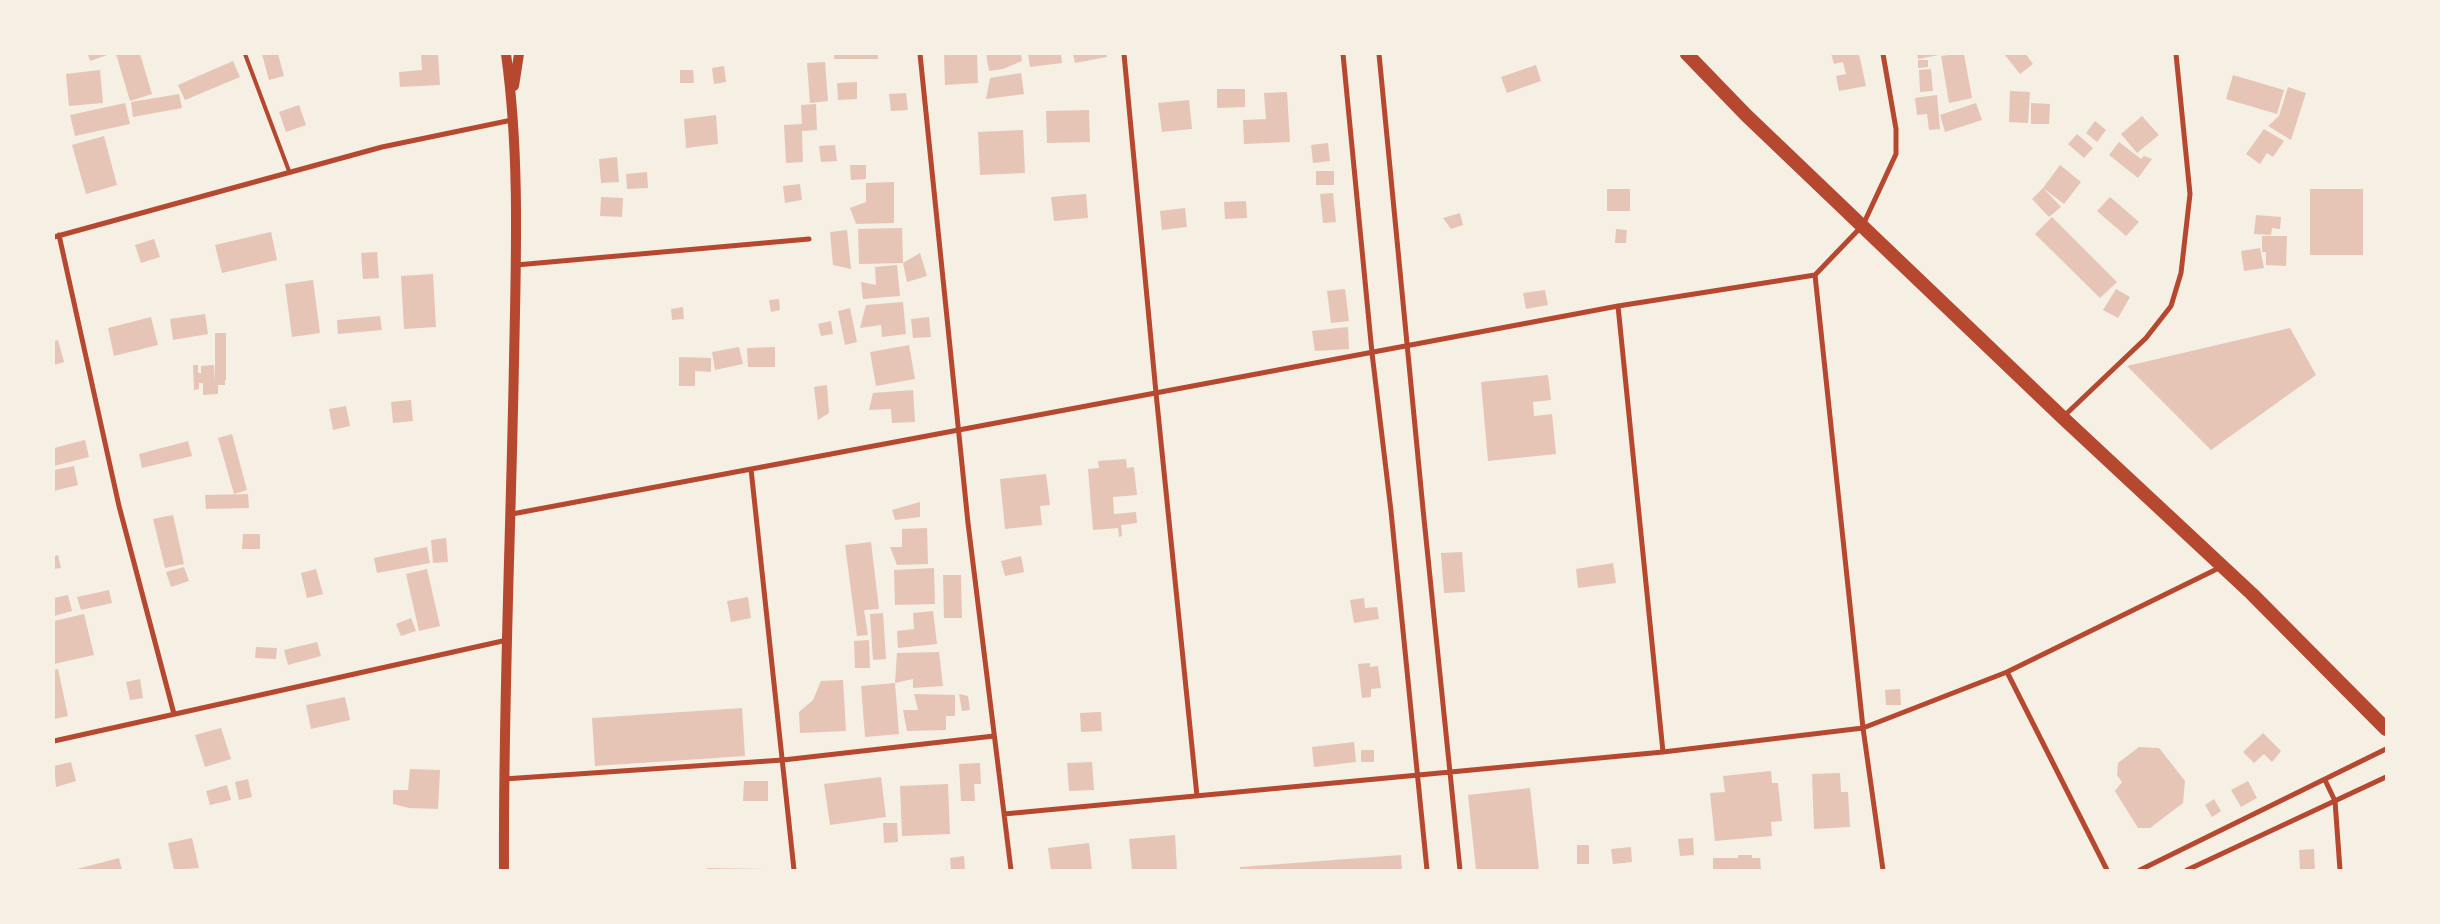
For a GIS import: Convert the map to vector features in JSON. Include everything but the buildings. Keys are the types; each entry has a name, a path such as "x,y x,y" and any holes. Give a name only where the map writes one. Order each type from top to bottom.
{"highway":[{"path":"1687,54 1746,115 2062,417 2252,594 2386,729"}],"main road":[{"path":"504,870 504,779 512,514 516,265 512,100 506,54"},
{"path":"512,100 519,54"}],"street":[{"path":"920,54 968,523 1010,870"},
{"path":"1124,54 1197,796"},
{"path":"1343,54 1372,353 1427,870"},
{"path":"1379,54 1460,870"},
{"path":"512,514 1618,306 1815,275 1863,225 1896,154 1896,129 1883,54"},
{"path":"2062,417 2146,338 2171,306 2181,273 2190,194 2176,54"},
{"path":"174,714 119,506 56,236 382,147 512,120"},
{"path":"516,265 809,239"},
{"path":"1815,275 1863,728 1882,870"},
{"path":"1618,306 1663,752"},
{"path":"751,469 794,870"},
{"path":"1004,814 1663,752 1863,728 2007,672 2221,567"},
{"path":"54,741 508,640"},
{"path":"2007,672 2107,870"},
{"path":"504,779 782,760 994,736"},
{"path":"2140,870 2386,749"},
{"path":"2187,870 2386,777"},
{"path":"2324,780 2335,801 2340,870"}],"lane":[{"path":"245,54 289,171"}]}
